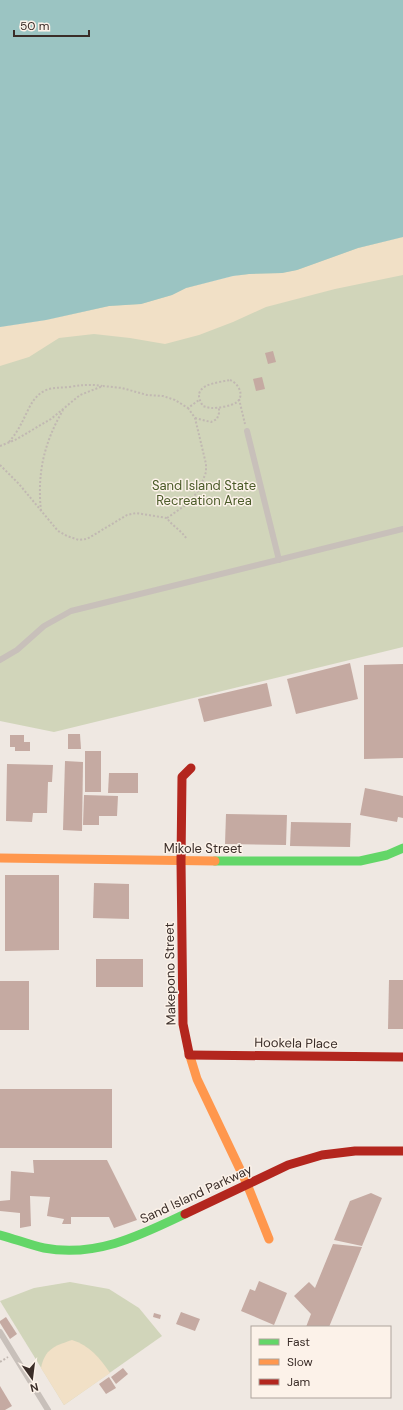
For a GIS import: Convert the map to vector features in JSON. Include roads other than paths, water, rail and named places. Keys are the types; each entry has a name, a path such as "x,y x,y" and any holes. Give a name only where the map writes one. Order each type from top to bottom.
{"street":[{"name":"Makepono Street","path":"192,768 182,777 181,861 183,1024 189,1055 198,1079 247,1184 269,1239"},
{"name":"Mikole Street","path":"0,858 181,861 360,861 387,855 403,848"},
{"name":"Hookela Place","path":"189,1055 403,1057"},
{"name":"Sand Island Parkway","path":"0,1235 45,1248 71,1250 97,1248 122,1242 147,1232 288,1165 322,1155 355,1150 403,1151"}],"lane":[{"path":"247,431 279,560"},
{"path":"0,660 17,650 44,626 71,612 403,529"},
{"path":"0,1332 48,1410"}],"water":[{"path":"0,0 403,0 403,237 358,248 297,270 282,273 233,276 186,288 172,295 141,304 109,306 46,320 0,327"}],"park label":[{"name":"Sand Island State Recreation Area","path":"204,492"}]}
